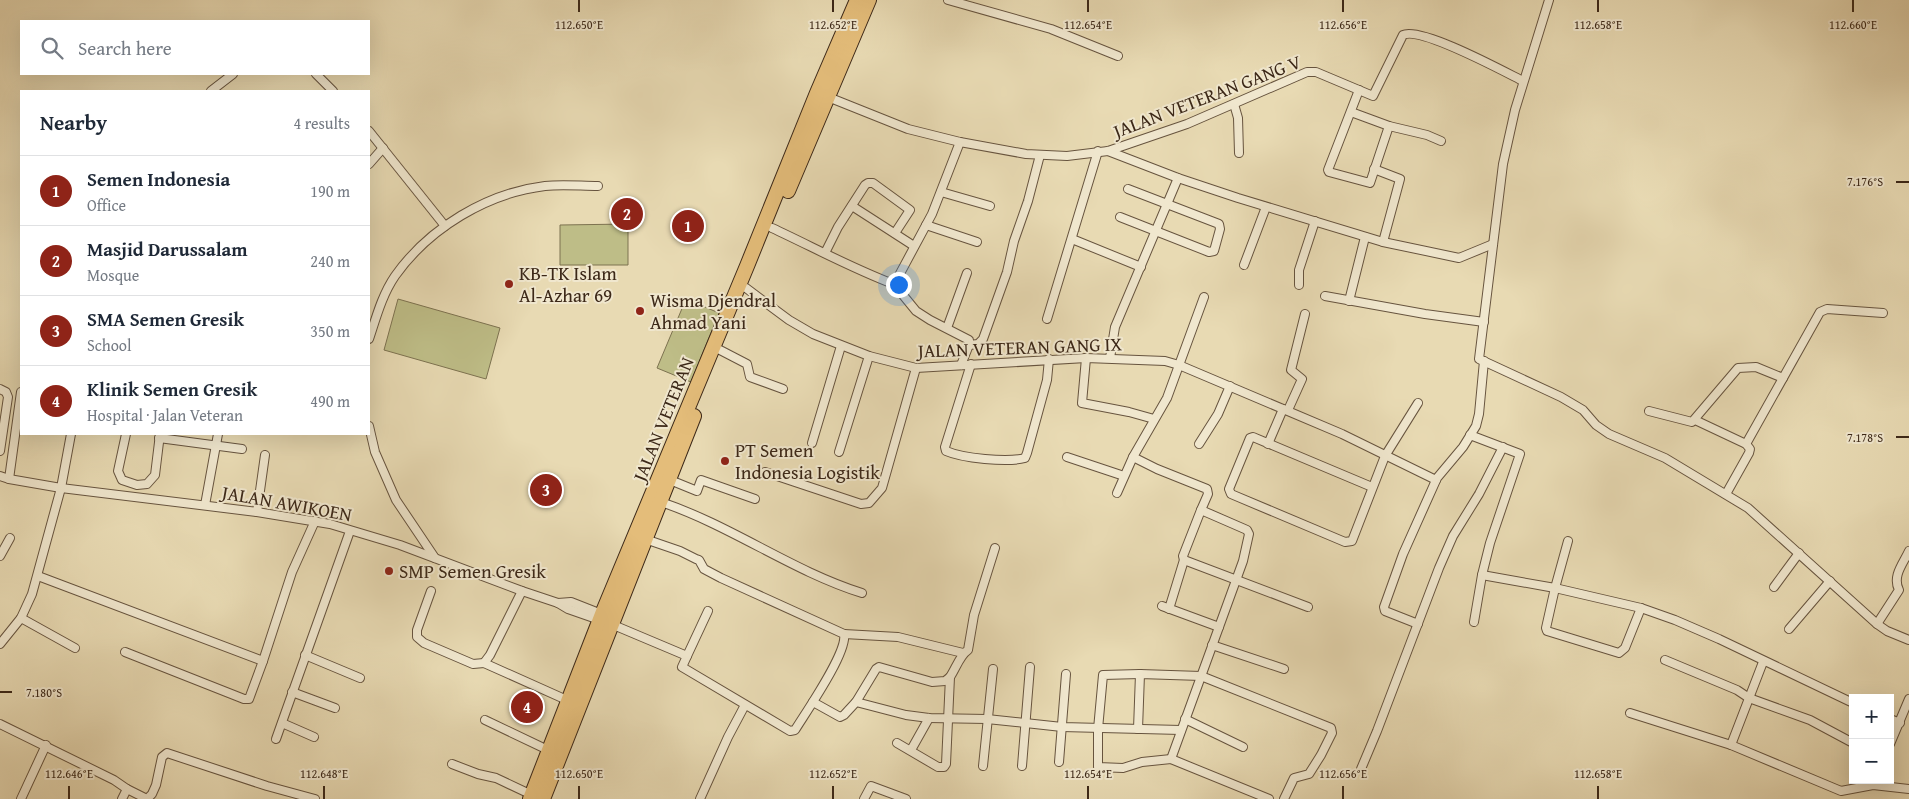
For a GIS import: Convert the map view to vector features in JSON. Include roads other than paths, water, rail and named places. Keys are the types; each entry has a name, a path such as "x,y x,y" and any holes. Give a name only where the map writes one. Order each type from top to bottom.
{"highway":[{"name":"JALAN VETERAN","path":"848,37 857,0"},
{"name":"JALAN VETERAN","path":"535,798 747,266 848,37 870,0"},
{"name":"JALAN VETERAN","path":"535,798 569,701 661,502 720,350 828,97 831,75"}],"street":[{"path":"948,0 1051,29 1118,56"},
{"path":"1549,0 1523,81 1503,164 1479,359 1561,397 1583,410 1596,425 1609,434 1665,458 1748,508 1877,624 1887,631 1909,640"},
{"name":"JALAN VETERAN GANG V","path":"828,97 908,129 960,142 1040,156 1067,156 1108,151 1187,124 1307,72 1316,72 1371,96 1375,95 1403,35 1407,33 1434,39 1523,81"},
{"path":"212,90 232,75"},
{"path":"317,75 332,90"},
{"path":"1359,90 1328,171 1370,182 1389,126"},
{"path":"1234,104 1238,118 1239,153"},
{"path":"1351,112 1389,126 1427,135 1441,141"},
{"path":"370,132 445,226"},
{"path":"896,286 897,276 926,225 960,142"},
{"path":"370,163 384,148"},
{"path":"1047,319 1098,151"},
{"path":"1108,151 1178,178 1383,242 1459,258 1494,244"},
{"path":"969,345 981,342 986,331 1008,272 1014,241 1028,201 1040,156"},
{"path":"1374,170 1400,180 1383,242"},
{"path":"1110,358 1115,327 1178,178"},
{"path":"825,253 838,226 868,182 873,183 910,210 895,233"},
{"path":"370,336 384,297 395,276 424,244 445,226 499,196 544,186 598,186"},
{"path":"1120,217 1209,252 1214,251 1220,229 1219,224 1128,189"},
{"path":"941,192 990,206"},
{"path":"852,206 914,246"},
{"path":"1244,264 1266,207"},
{"path":"1299,286 1299,270 1315,221"},
{"path":"926,225 977,242"},
{"path":"772,228 859,271 896,286 916,311 969,340 969,345 961,365"},
{"path":"1349,301 1365,237"},
{"path":"1072,239 1141,267"},
{"path":"947,328 967,273"},
{"name":"JALAN VETERAN GANG IX","path":"746,288 802,329 869,356 916,368 1086,358 1165,362 1179,365 1342,434 1436,480"},
{"path":"1325,296 1425,314 1484,322"},
{"path":"1117,493 1133,457 1167,398 1204,297"},
{"path":"1746,444 1820,312 1827,309 1883,313"},
{"path":"1268,444 1302,379 1291,370 1305,314"},
{"path":"812,442 841,346"},
{"path":"720,350 747,364 750,377 783,389"},
{"path":"839,452 869,356"},
{"path":"1086,358 1082,403 1154,419"},
{"path":"971,364 945,447 946,451 995,460 1018,460 1024,458 1027,453 1048,380 1049,359"},
{"path":"1418,624 1385,611 1384,607 1403,554 1436,480 1463,447 1476,426 1479,414 1484,361"},
{"path":"1649,411 1692,422 1738,368 1756,367 1783,378"},
{"path":"765,472 861,504 869,503 882,488 916,368"},
{"path":"1199,444 1218,414 1230,386"},
{"path":"0,389 6,392 8,397 0,451"},
{"path":"1372,487 1268,444 1258,438 1250,438 1228,489 1231,494 1348,543 1352,541 1385,456 1418,403"},
{"path":"9,479 20,404"},
{"path":"1695,420 1746,444 1750,449 1750,453 1726,494"},
{"path":"370,430 375,452 396,500 435,558"},
{"path":"0,644 22,618 38,576 61,488 71,435"},
{"path":"126,435 118,472 122,480 137,485 147,484 155,475 160,436 242,449"},
{"path":"205,505 218,435"},
{"path":"1470,435 1519,453 1520,457 1490,543 1474,622"},
{"path":"1361,769 1438,568 1453,536 1479,494 1503,448"},
{"path":"257,512 266,455"},
{"path":"1067,457 1124,476"},
{"path":"1133,457 1207,489 1208,494 1166,608 1219,627"},
{"name":"JALAN AWIKOEN","path":"0,476 61,488 205,505 315,521 400,545 558,603 568,609 607,619 687,656"},
{"path":"670,480 697,491 701,480 755,499"},
{"path":"135,496 137,485"},
{"path":"661,502 714,523 826,581 862,593"},
{"path":"1171,759 1248,546 1249,531 1201,510"},
{"path":"125,652 246,700 250,698 264,662 292,572 315,521"},
{"path":"276,739 350,531"},
{"path":"0,556 10,538"},
{"path":"645,539 680,551 699,560 704,569 844,634 898,637 963,653"},
{"path":"1568,541 1555,588 1546,628 1547,632 1614,652 1622,652 1641,608"},
{"path":"813,702 843,717 856,702 879,667 932,682 945,681 957,666 963,653 968,650 974,615 995,548"},
{"path":"1877,624 1899,590 1895,583 1896,576 1909,551"},
{"path":"1774,587 1799,553"},
{"path":"1184,560 1308,607"},
{"path":"38,576 264,662"},
{"path":"1482,576 1555,588 1641,608 1710,635 1763,662 1849,701"},
{"path":"1789,629 1830,581"},
{"path":"431,591 417,630 417,637 424,643 474,664 484,663 569,701"},
{"path":"484,663 490,655 522,591"},
{"path":"708,611 682,667 790,731 794,730 839,660 844,643 844,634"},
{"path":"22,618 75,648"},
{"path":"1212,645 1284,669"},
{"path":"305,655 360,678"},
{"path":"1665,660 1737,690 1749,698 1810,720 1849,740"},
{"path":"1732,744 1763,662"},
{"path":"1022,766 1024,722 1030,667"},
{"path":"983,766 993,669"},
{"path":"1059,762 1066,674"},
{"path":"1138,729 1140,674"},
{"path":"1269,799 1171,759 1142,762 1123,768 1098,767 1098,729 1103,676 1140,674 1201,676 1333,730 1321,756 1309,774 1294,778 1284,799"},
{"path":"897,743 938,767 944,767 947,751 950,676"},
{"path":"292,692 335,708"},
{"path":"1892,739 1907,711 1909,698"},
{"path":"856,702 906,715 929,718 1024,722 1098,729 1181,730"},
{"path":"700,799 745,705"},
{"path":"1630,713 1732,744 1841,791 1870,784"},
{"path":"911,750 929,718"},
{"path":"485,720 550,751"},
{"path":"1185,720 1243,747"},
{"path":"1894,721 1900,723"},
{"path":"282,723 314,737"},
{"path":"0,724 46,745 147,799 152,794 162,757 167,752 267,786 315,799"},
{"path":"22,799 46,745"},
{"path":"452,764 478,774 496,778 535,798"},
{"path":"1880,784 1909,789"},
{"path":"864,799 871,786 906,799"},
{"path":"122,799 127,789"}],"place":[{"name":"Masjid Darussalam","path":"627,214"},
{"name":"Semen Indonesia","path":"688,226"},
{"name":"KB-TK Islam Al-Azhar 69","path":"509,284"},
{"name":"Wisma Djendral Ahmad Yani","path":"640,311"},
{"name":"PT Semen Indonesia Logistik","path":"725,461"},
{"name":"SMA Semen Gresik","path":"546,490"},
{"name":"SMP Semen Gresik","path":"389,571"},
{"name":"Klinik Semen Gresik","path":"527,707"}]}
